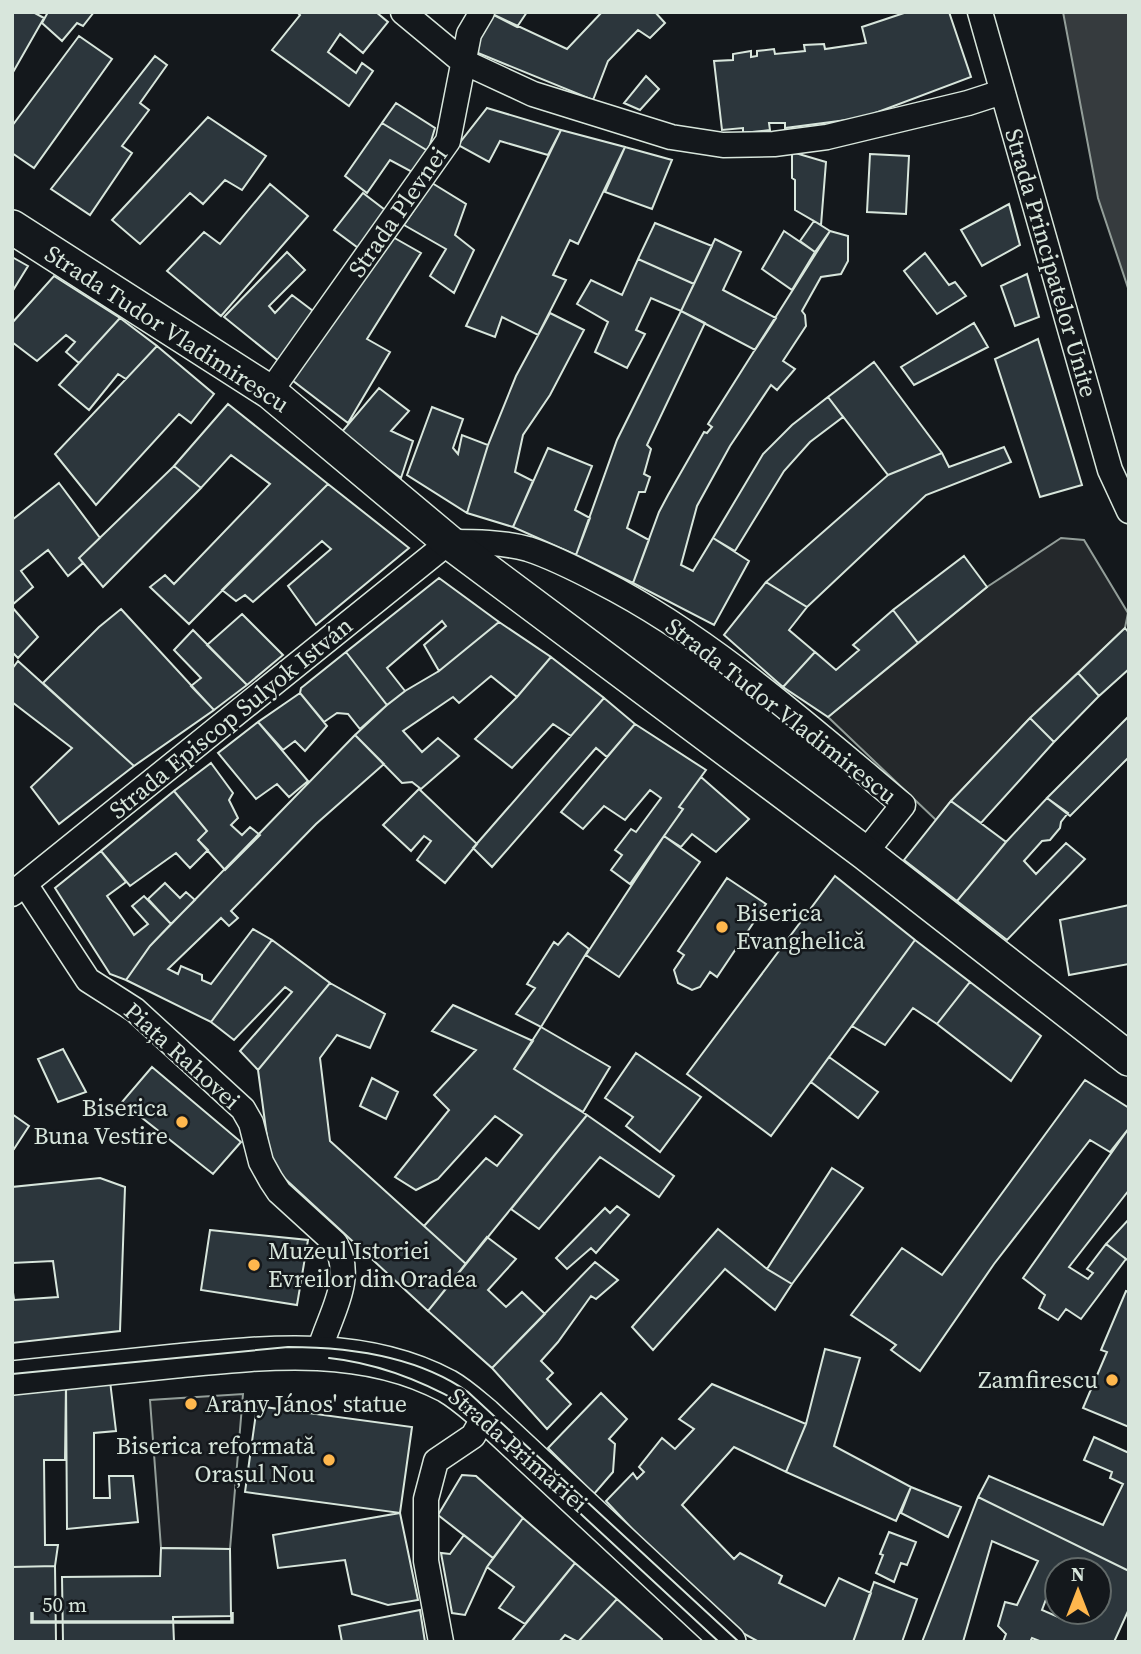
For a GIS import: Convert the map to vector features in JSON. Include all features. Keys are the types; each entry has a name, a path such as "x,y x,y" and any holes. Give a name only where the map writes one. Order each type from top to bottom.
{"street":[{"path":"403,12 463,61 533,94 671,136 723,145 774,144 827,137 968,103 1002,92"},
{"name":"Strada Plevnei","path":"270,392 448,141 469,34 482,12"},
{"name":"Strada Principatelor Unite","path":"980,12 1110,470 1129,510"},
{"name":"Strada Tudor Vladimirescu","path":"12,227 270,392 449,542 865,853 1129,1059"},
{"name":"Strada Tudor Vladimirescu","path":"449,542 491,542 529,550 623,593 710,650 837,749 903,805 865,853"},
{"name":"Strada Episcop Sulyok István","path":"18,889 449,542"},
{"name":"Piața Rahovei","path":"18,889 88,980 135,1010 243,1109 251,1123 261,1162 279,1192 335,1243 343,1261 343,1285 319,1352"},
{"name":"Strada Primăriei","path":"12,1378 284,1352 319,1352 391,1365 424,1376 450,1388 485,1415 729,1642"},
{"path":"441,1642 426,1561 426,1499 436,1461 473,1436 485,1415"}],"shaded area":[{"path":"1063,12 1129,12 1129,291 1098,198"},
{"path":"1061,538 1084,540 1128,613 1125,628 1030,718 936,820 828,717 987,587"},
{"path":"243,1394 230,1549 161,1548 150,1400"}],"building":[{"path":"12,12 33,12 44,18 12,74"},
{"path":"48,12 94,12 83,26 77,23 62,41 42,23"},
{"path":"297,12 376,12 388,22 363,53 340,34 328,52 356,73 362,63 373,71 349,106 272,50 300,15"},
{"path":"488,12 527,12 517,27"},
{"path":"488,12 567,49 602,12 655,12 665,23 650,38 638,30 608,61 593,100 478,53 475,37"},
{"path":"907,12 949,12 971,77 862,118 785,128 785,123 769,123 770,130 743,133 743,128 722,130 714,61 733,60 733,54 751,51 751,57 757,56 757,51 774,49 775,54 805,51 804,45 824,44 825,49 866,43 862,27"},
{"path":"79,36 112,59 34,168 12,153 12,126"},
{"path":"155,56 167,65 140,103 149,110 122,146 132,153 90,215 51,189"},
{"path":"646,76 659,89 640,110 624,103"},
{"path":"396,103 435,128 428,151 382,123"},
{"path":"487,108 561,130 548,155 500,141 489,162 458,145"},
{"path":"208,117 266,156 242,190 225,180 203,204 190,193 140,244 112,220"},
{"path":"382,123 428,151 414,173 390,160 367,193 345,176"},
{"path":"561,130 625,147 578,244 570,240 553,275 566,280 538,335 502,317 495,337 466,326"},
{"path":"625,147 672,160 652,209 605,192"},
{"path":"792,152 826,162 821,225 795,210"},
{"path":"870,154 909,156 906,214 867,212"},
{"path":"432,183 466,204 455,235 474,250 454,293 430,276 446,249 404,225"},
{"path":"270,184 308,216 221,316 167,271 204,232 220,244"},
{"path":"363,193 389,213 361,250 334,230"},
{"path":"1009,204 1020,245 982,266 961,230"},
{"path":"814,221 830,231 815,252 800,241"},
{"path":"655,223 712,246 694,284 638,259"},
{"path":"784,231 815,252 792,290 762,269"},
{"path":"830,231 848,236 848,261 841,274 821,277 802,311 806,326 783,361 795,369 777,390 771,385 730,446 697,506 681,565 693,571 713,538 749,561 714,625 633,583 668,495 704,432 707,433 712,427 708,424"},
{"path":"391,236 421,253 367,339 390,352 348,423 288,377"},
{"path":"715,239 741,252 723,290 776,318 755,350 681,311"},
{"path":"287,252 305,270 269,306 275,313 292,295 313,311 280,362 224,317"},
{"path":"925,253 949,285 955,282 966,296 937,314 904,271"},
{"path":"12,257 28,266 12,292"},
{"path":"638,259 694,284 681,311 651,298 636,330 645,334 627,368 595,352 608,322 577,304 591,280 622,295"},
{"path":"1027,274 1039,317 1015,326 1001,286"},
{"path":"54,276 120,318 79,363 66,352 75,342 66,335 37,361 12,342 12,323"},
{"path":"681,311 705,323 647,445 651,449 644,474 650,477 645,492 639,492 627,528 649,540 633,583 576,555 617,440"},
{"path":"550,313 584,330 550,395 523,435 515,472 533,481 513,527 467,513 488,445 516,376"},
{"path":"120,318 157,346 126,379 118,374 89,410 59,385"},
{"path":"974,323 988,347 914,385 901,367"},
{"path":"1038,339 1082,485 1040,497 995,359"},
{"path":"157,346 214,394 191,423 179,414 96,505 55,454"},
{"path":"874,362 942,453 888,475 828,397"},
{"path":"379,388 409,411 391,431 413,441 401,478 340,434"},
{"path":"828,397 843,417 810,442 784,471 735,551 713,538 763,454 792,425"},
{"path":"228,404 328,484 189,624 150,587 165,575 174,584 270,484 231,455 201,488 174,466"},
{"path":"432,407 463,419 453,448 458,454 462,435 488,445 467,513 407,475"},
{"path":"1004,447 1011,462 926,495 807,607 766,582 888,475 942,453 949,467"},
{"path":"548,448 592,466 575,510 590,518 576,555 513,527"},
{"path":"174,466 201,488 103,587 79,558"},
{"path":"59,483 100,538 79,558 83,563 68,576 48,550 21,571 33,587 12,605 12,520"},
{"path":"328,484 409,548 316,625 288,586 331,549 322,541 253,602 245,595 236,601 222,590"},
{"path":"964,556 987,587 918,643 893,610"},
{"path":"439,578 499,622 439,671 424,645 446,626 442,621 387,668 405,691 387,705 346,652"},
{"path":"766,582 807,607 789,630 815,652 783,687 724,635"},
{"path":"12,607 38,637 18,658 12,652"},
{"path":"121,609 214,710 134,766 43,683"},
{"path":"893,610 918,643 828,717 783,687 815,652 836,670 859,650 853,645"},
{"path":"242,614 283,655 247,685 207,645"},
{"path":"499,622 551,657 517,697 491,676 459,703 453,697 403,731 422,752 438,738 459,756 421,789 412,782 402,783 355,735 387,705 439,671"},
{"path":"1125,628 1129,633 1129,669 1099,696 1078,673"},
{"path":"193,630 247,685 214,710 191,686 201,678 174,650"},
{"path":"346,652 387,705 360,729 348,714 337,713 324,722 300,693 301,688"},
{"path":"551,657 604,698 571,736 553,724 512,768 475,739 517,697"},
{"path":"18,661 134,766 59,824 31,787 72,748 12,702 12,669"},
{"path":"1078,673 1099,696 1054,742 1030,718"},
{"path":"300,693 327,726 305,751 295,741 283,750 258,722"},
{"path":"604,698 635,724 607,757 596,748 492,867 473,848"},
{"path":"1129,716 1129,757 1070,816 1047,798"},
{"path":"1030,718 1054,742 981,823 951,801"},
{"path":"258,722 308,781 289,797 277,784 256,799 218,753"},
{"path":"635,724 706,770 679,807 683,809 630,884 611,870 622,855 615,850 631,829 636,832 661,798 650,790 625,820 604,806 583,829 561,812"},
{"path":"355,735 384,764 316,824 231,911 238,918 229,926 221,918 168,969 178,974 181,966 202,975 202,980 211,984 253,929 272,940 211,1022 126,980 150,946"},
{"path":"211,763 233,793 229,800 238,818 231,825 242,835 250,827 260,835 225,870 198,840 207,831 174,791"},
{"path":"701,777 749,819 716,852 692,834 681,847 664,836 683,809 679,807"},
{"path":"419,789 477,844 445,883 417,860 431,841 424,836 411,851 383,825"},
{"path":"174,791 207,831 198,840 208,850 190,868 176,853 130,886 101,851"},
{"path":"1047,798 1068,813 1050,840 1042,841 1024,861 1036,874 1066,843 1085,859 1007,940 957,901"},
{"path":"951,801 1006,842 957,901 904,860"},
{"path":"664,836 700,862 619,977 586,955"},
{"path":"101,851 126,882 107,896 134,935 148,924 132,906 144,896 171,924 150,946 126,980 110,974 55,888"},
{"path":"835,876 915,940 771,1136 687,1074"},
{"name":"Biserica Evanghelică","path":"727,878 766,904 717,977 710,972 700,987 692,990 678,983 674,970 684,955 678,951"},
{"path":"165,883 180,898 186,892 195,900 171,924 148,899"},
{"path":"1129,905 1129,964 1069,975 1060,920"},
{"path":"568,933 589,949 541,1027 516,1014 535,988 527,984 554,942 558,945"},
{"path":"272,940 330,983 258,1070 240,1051 292,992 285,987 234,1040 211,1022"},
{"path":"915,940 970,982 937,1024 913,1008 885,1045 852,1026"},
{"path":"970,982 1041,1036 1011,1081 937,1024"},
{"path":"330,983 385,1014 370,1048 337,1035 320,1058 330,1141 466,1264 428,1311 282,1176 269,1152 258,1070"},
{"path":"453,1005 533,1041 514,1069 587,1115 466,1264 424,1226 486,1158 497,1166 522,1135 495,1116 438,1179 416,1190 395,1177 449,1110 434,1095 476,1050 432,1031"},
{"path":"541,1027 610,1067 583,1112 514,1069"},
{"path":"63,1049 86,1092 58,1102 38,1059"},
{"path":"636,1053 701,1097 660,1152 626,1126 633,1117 605,1098"},
{"path":"829,1057 878,1092 858,1118 811,1082"},
{"name":"Biserica Buna Vestire","path":"152,1067 241,1142 213,1174 122,1102"},
{"path":"372,1078 398,1092 386,1119 360,1106"},
{"path":"1085,1080 1129,1108 1129,1128 1110,1152 1090,1140 994,1264 920,1371 891,1350 896,1345 851,1315 902,1248 942,1275"},
{"path":"12,1114 29,1126 14,1149 12,1148"},
{"path":"587,1115 674,1176 659,1197 600,1157 539,1229 511,1209"},
{"path":"1129,1128 1129,1190 1069,1267 1088,1279 1093,1273 1087,1269 1106,1244 1126,1259 1081,1319 1066,1309 1058,1320 1039,1308 1045,1295 1023,1278"},
{"path":"832,1168 863,1188 792,1284 767,1269"},
{"path":"100,1178 125,1187 120,1331 12,1343 12,1285 14,1300 58,1297 53,1261 12,1263 12,1187"},
{"path":"617,1206 629,1215 596,1253 591,1248 567,1269 556,1258 605,1208 610,1213"},
{"path":"1129,1219 1129,1261 1106,1244"},
{"path":"718,1229 767,1269 792,1284 775,1310 725,1269 653,1350 632,1327"},
{"name":"Muzeul Istoriei Evreilor din Oradea","path":"210,1230 308,1240 297,1305 201,1290"},
{"path":"487,1237 516,1259 488,1290 506,1307 522,1292 545,1314 492,1368 428,1311"},
{"path":"595,1262 618,1280 596,1299 591,1296 541,1361 553,1373 547,1379 571,1404 547,1429 492,1368"},
{"name":"Zamfirescu","path":"1126,1291 1129,1292 1129,1427 1083,1408 1107,1352 1101,1350"},
{"path":"825,1349 860,1358 834,1446 911,1487 896,1521 786,1472 806,1424"},
{"path":"110,1381 116,1431 94,1433 94,1498 110,1498 109,1476 133,1476 138,1522 67,1529 66,1383"},
{"path":"66,1383 65,1460 44,1460 45,1545 58,1545 55,1566 12,1567 12,1389"},
{"path":"712,1384 806,1424 786,1472 734,1447 682,1505 734,1559 740,1553 782,1576 779,1583 825,1606 839,1578 871,1593 853,1642 759,1642 717,1619 606,1501 633,1473 637,1479 644,1472 639,1467 662,1438 675,1449 694,1429 679,1419"},
{"path":"601,1393 627,1419 609,1439 615,1444 613,1472 594,1494 548,1448"},
{"name":"Biserica reformată Orașul Nou","path":"257,1406 412,1427 400,1513 245,1492"},
{"path":"1094,1437 1129,1453 1129,1571 1113,1563 1113,1556 1098,1556 978,1497 989,1476 1103,1525 1123,1484 1110,1478 1112,1472 1084,1460"},
{"path":"462,1475 476,1476 523,1518 493,1558 438,1515"},
{"path":"911,1487 961,1507 948,1537 901,1513"},
{"path":"978,1497 1098,1556 1043,1556 1043,1626 1113,1626 1113,1563 1129,1571 1129,1609 1114,1642 1042,1642 1032,1638 1030,1642 1003,1642 1006,1634 998,1626 1005,1602 1017,1605 1038,1561 992,1541 963,1642 922,1642"},
{"path":"400,1513 418,1600 388,1605 352,1594 345,1560 278,1568 273,1535"},
{"path":"523,1518 575,1563 525,1624 499,1608 514,1587 487,1567"},
{"path":"889,1532 916,1542 907,1565 901,1563 894,1582 876,1573"},
{"path":"464,1535 493,1558 465,1615 452,1613 441,1553 450,1554"},
{"path":"161,1548 230,1549 231,1616 173,1617 174,1642 63,1642 62,1577 160,1576"},
{"path":"575,1563 617,1599 578,1642 565,1635 559,1642 511,1642"},
{"path":"55,1566 56,1642 12,1642 12,1567"},
{"path":"874,1582 917,1599 902,1642 853,1642"},
{"path":"617,1599 662,1639 661,1642 578,1642"},
{"path":"420,1610 425,1642 342,1642 339,1626"}],"tram line":[{"path":"12,1374 288,1347 359,1352 405,1362 427,1370 468,1392 739,1642"},
{"path":"329,1358 364,1364 397,1374 461,1403 719,1642"}],"place":[{"name":"Biserica Evanghelică","path":"722,927"},
{"name":"Biserica Buna Vestire","path":"182,1122"},
{"name":"Muzeul Istoriei Evreilor din Oradea","path":"254,1265"},
{"name":"Zamfirescu","path":"1112,1380"},
{"name":"Arany János' statue","path":"191,1404"},
{"name":"Biserica reformată Orașul Nou","path":"329,1460"}]}
